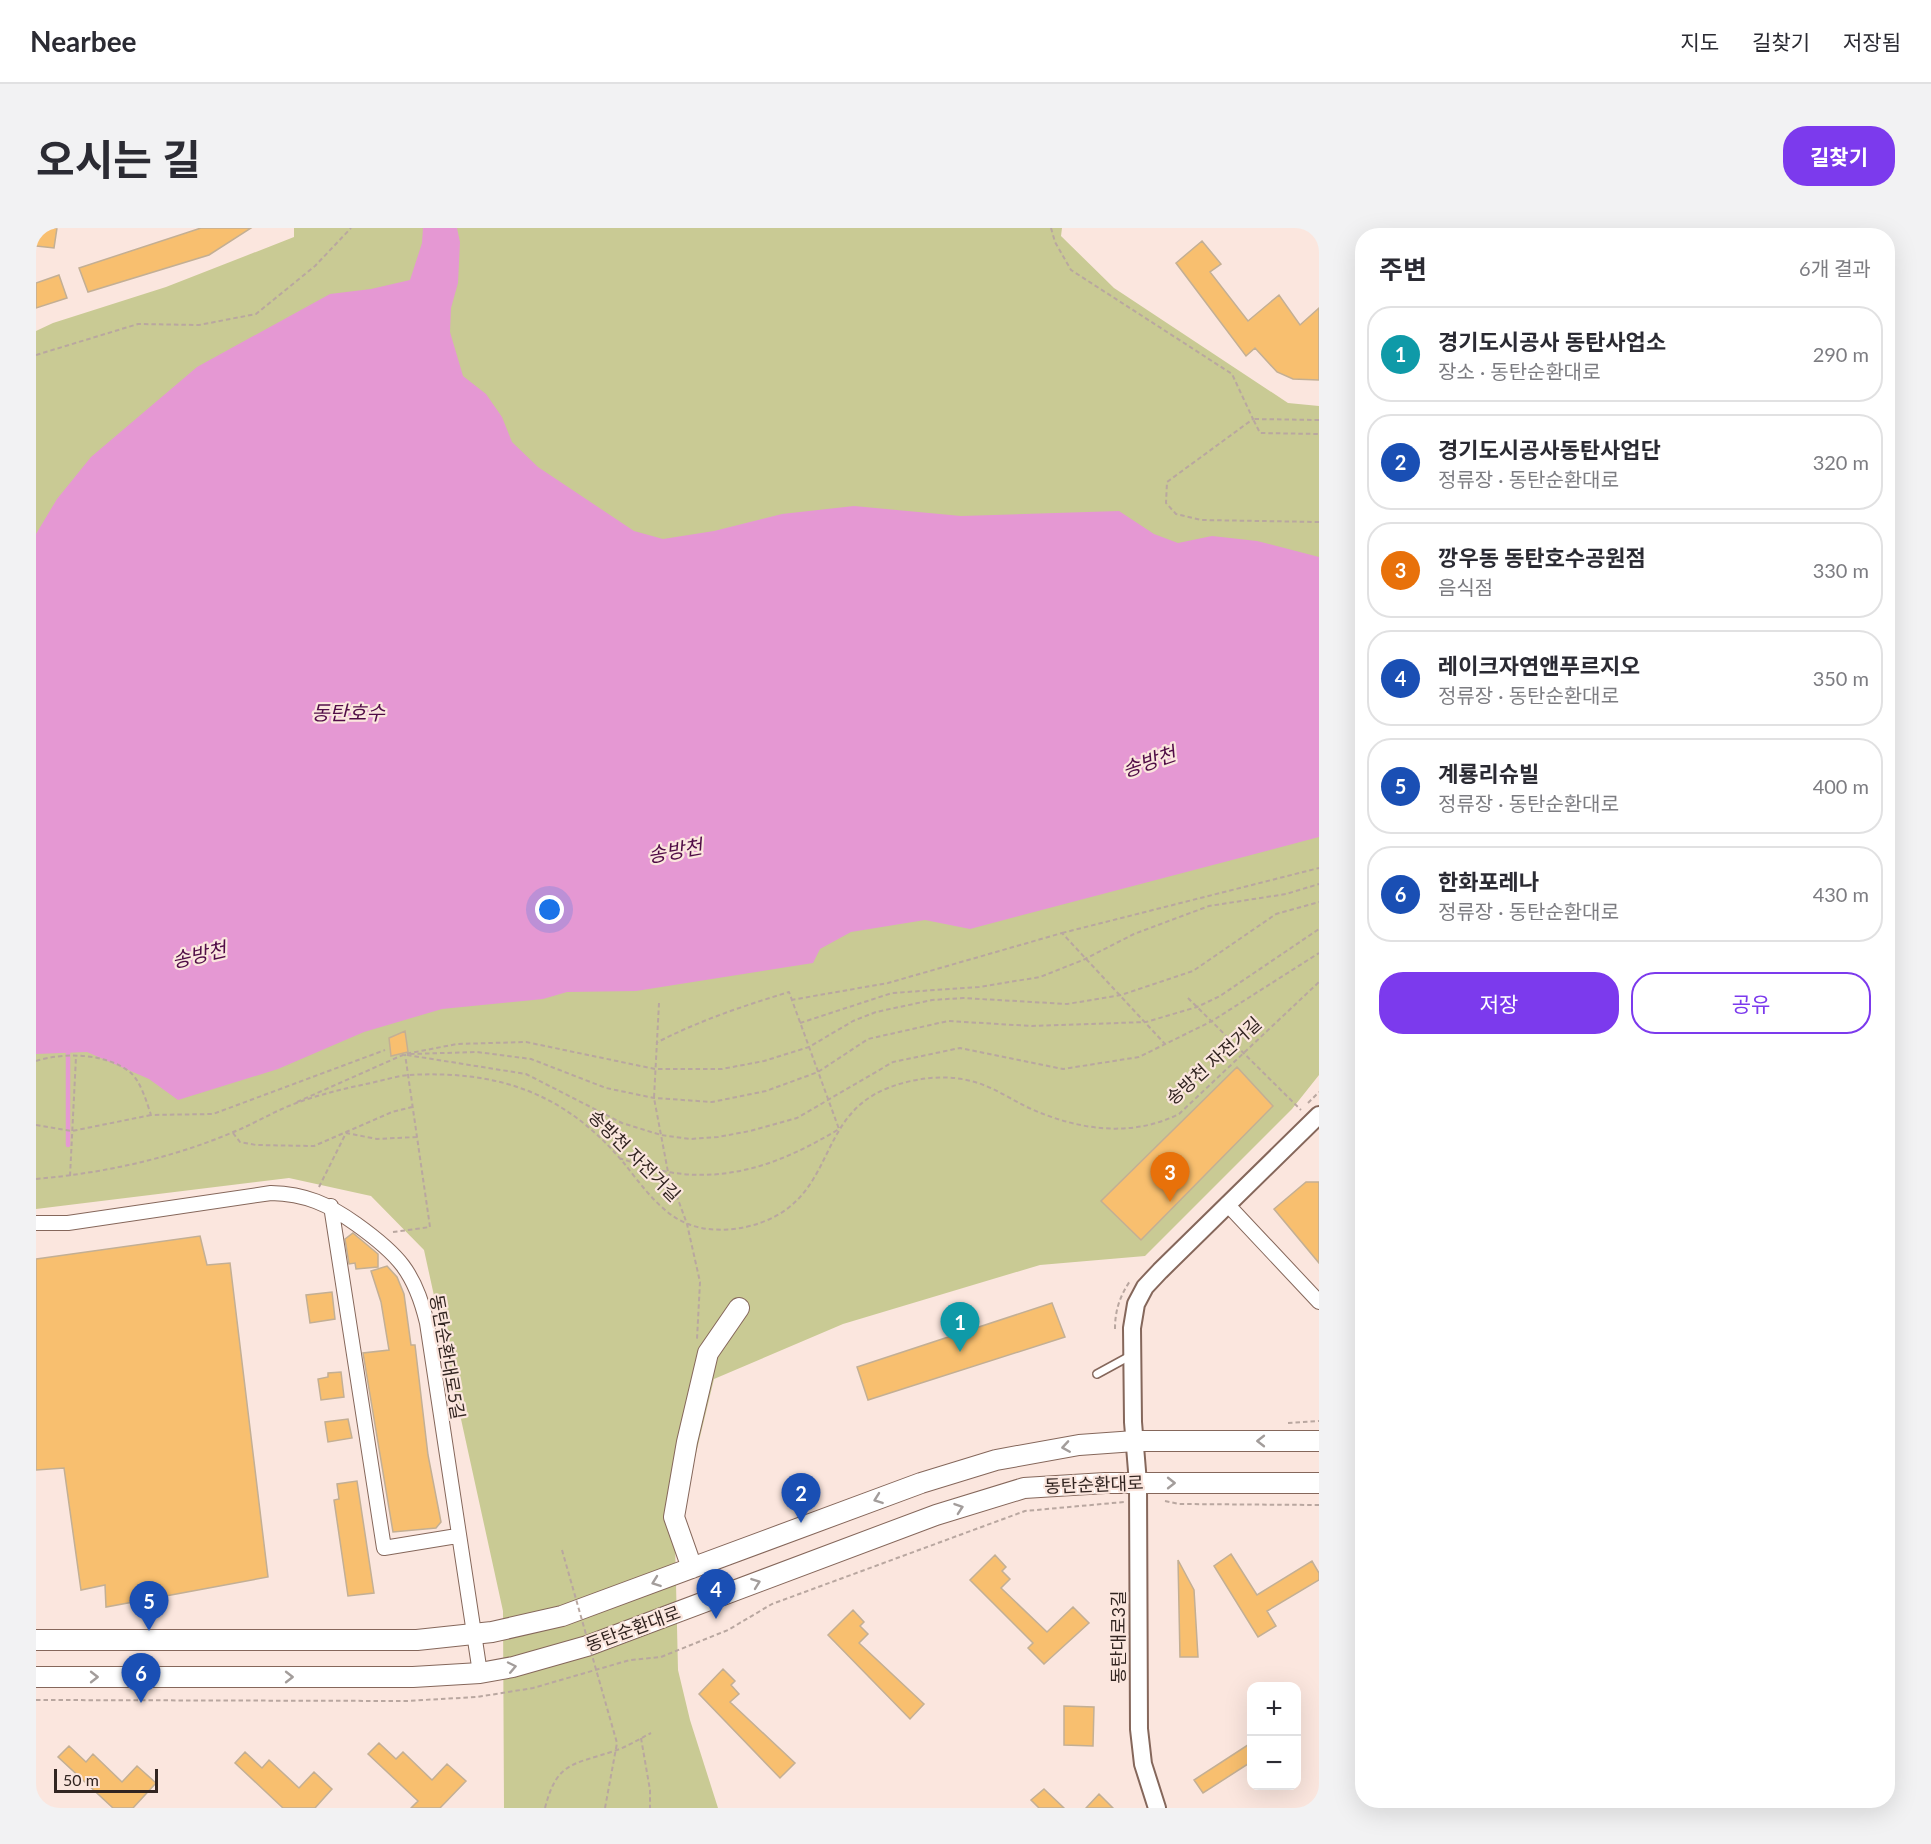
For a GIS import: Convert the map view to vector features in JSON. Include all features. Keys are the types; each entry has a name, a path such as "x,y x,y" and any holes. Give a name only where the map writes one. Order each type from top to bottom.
{"main road":[{"path":"692,1568 674,1517 687,1442 708,1353 739,1308"},
{"name":"동탄순환대로","path":"36,1640 417,1640 473,1634 562,1616 962,1469 1031,1453 1079,1445 1135,1441 1319,1441"},
{"name":"동탄순환대로","path":"36,1677 413,1677 480,1672 513,1667 587,1646 989,1497 1024,1488 1065,1484 1319,1483"}],"street":[{"name":"동탄대로3길","path":"1157,1808 1143,1764 1139,1729 1138,1483 1135,1463 1133,1354 1136,1304 1145,1287 1319,1114"},
{"name":"동탄순환대로5길","path":"36,1223 68,1223 271,1193 294,1193 314,1198 331,1206 388,1246 405,1268 420,1294 480,1672"},
{"path":"1227,1203 1319,1302"},
{"path":"331,1206 384,1548 457,1536"}],"lane":[{"path":"1097,1374 1133,1354"}],"path":[{"path":"36,355 138,324 199,325 256,314 315,266 351,228"},
{"path":"1052,228 1055,242 1071,270 1232,374 1260,433 1319,434"},
{"path":"1319,420 1253,419 1167,482 1166,503 1176,514 1201,520 1319,522"},
{"path":"791,1000 888,983 1062,933 1319,868"},
{"path":"800,1023 892,993 979,987 1040,977 1086,958 1134,934 1209,906 1286,894 1319,884"},
{"path":"287,1107 405,1054 457,1044 526,1042 655,1069 722,1069 764,1061 808,1047 876,1012 932,1000 963,998 1067,1004 1121,995 1193,971 1276,914 1319,902"},
{"path":"405,1054 477,1052 531,1059 606,1088 654,1098 712,1102 740,1098 818,1072 868,1039 948,1021 1032,1026 1146,1022 1197,1007 1220,996 1319,929"},
{"path":"1062,933 1165,1044"},
{"path":"405,1054 526,1074 622,1123 661,1135 690,1138 750,1131 797,1118 893,1062 960,1048 1063,1069 1139,1057 1212,1022 1319,953"},
{"name":"송방천 자전거길","path":"36,1179 70,1176 162,1158 233,1132 287,1107 333,1091 408,1075 485,1078 536,1092 579,1119 619,1158 645,1190 687,1224 714,1229 739,1228 763,1223 783,1214 809,1187 839,1129 852,1111 867,1098 909,1081 939,1077 970,1080 1055,1119 1084,1127 1130,1129 1157,1124 1179,1114 1319,982"},
{"path":"619,1158 668,1172 736,1173 772,1163 839,1129 789,992 736,1008 680,1030 656,1043"},
{"path":"1188,998 1301,1110"},
{"path":"660,1003 654,1098 668,1172 687,1224 700,1282 696,1348"},
{"path":"36,1125 72,1131 152,1115 213,1114 385,1050"},
{"path":"393,1232 430,1227 405,1054"},
{"path":"36,1061 48,1057 98,1057 132,1073 152,1115"},
{"path":"70,1176 76,1057"},
{"path":"233,1132 240,1142 268,1146 314,1146 392,1112 412,1107"},
{"path":"346,1133 377,1139 417,1137"},
{"path":"314,1198 346,1133"},
{"path":"1165,1501 1179,1504 1319,1505"},
{"path":"562,1550 617,1743 605,1808"},
{"path":"571,1599 581,1596"},
{"path":"545,1808 551,1785 572,1763 615,1750 651,1733"},
{"path":"641,1738 650,1790 650,1808"}],"green space":[{"path":"294,228 1062,228 1061,236 1114,288 1288,403 1319,406 1319,1075 1292,1109 1145,1256 1040,1265 843,1324 714,1379 675,1540 678,1670 690,1720 718,1808 504,1808 503,1611 424,1250 371,1196 289,1178 36,1209 36,331 53,323 166,287 294,237"}],"water":[{"name":"동탄호수","path":"423,228 457,228 460,242 458,283 451,308 450,332 463,376 486,394 502,417 512,442 538,467 634,531 663,539 714,531 782,514 854,506 961,516 1119,511 1154,534 1178,543 1212,536 1257,541 1319,557 1319,837 970,929 925,920 851,932 820,949 813,963 636,991 567,992 543,999 442,1009 364,1032 278,1069 178,1100 149,1079 87,1052 36,1054 36,534 57,499 91,457 197,367 330,294 371,289 410,280 422,243"}],"building":[{"path":"36,228 57,228 54,248 36,246"},
{"path":"201,228 251,228 209,255 88,292 79,268"},
{"path":"1202,241 1221,264 1210,272 1248,321 1279,295 1300,325 1319,308 1319,380 1293,379 1277,372 1255,348 1246,356 1176,263"},
{"path":"59,275 67,298 36,308 36,283"},
{"path":"405,1031 408,1052 391,1056 389,1038"},
{"path":"1237,1067 1273,1106 1141,1240 1101,1201"},
{"path":"1306,1182 1319,1182 1319,1263 1274,1209"},
{"path":"353,1233 378,1254 378,1267 356,1269 355,1263 349,1264 345,1239"},
{"path":"200,1236 207,1265 230,1263 268,1577 106,1607 105,1585 81,1590 64,1468 36,1470 36,1259"},
{"path":"387,1266 397,1277 404,1294 411,1345 415,1345 428,1455 441,1522 436,1528 393,1532 363,1353 389,1350 381,1302 371,1271"},
{"path":"332,1292 335,1319 310,1323 306,1295"},
{"path":"1052,1303 1065,1337 868,1400 857,1367"},
{"path":"341,1372 344,1397 321,1400 318,1379 328,1377 328,1373"},
{"path":"348,1419 352,1438 328,1442 325,1422"},
{"path":"357,1481 374,1593 348,1596 334,1500 339,1499 337,1484"},
{"path":"1231,1554 1257,1595 1312,1561 1319,1573 1319,1580 1267,1611 1276,1626 1258,1637 1214,1566"},
{"path":"995,1555 1006,1567 1002,1571 1010,1579 1001,1588 1047,1632 1073,1607 1089,1623 1044,1664 1028,1648 1033,1643 970,1580"},
{"path":"1178,1560 1194,1590 1198,1657 1180,1657"},
{"path":"853,1610 864,1622 860,1626 868,1634 859,1643 924,1704 910,1719 828,1635"},
{"path":"723,1669 735,1681 731,1685 739,1694 730,1702 795,1763 780,1778 699,1694"},
{"path":"1064,1706 1094,1707 1093,1746 1064,1745"},
{"path":"379,1743 396,1759 403,1752 432,1780 447,1764 466,1781 440,1808 411,1808 418,1801 368,1754"},
{"path":"69,1746 86,1762 93,1754 122,1782 137,1766 156,1783 133,1808 113,1808 58,1757"},
{"path":"1247,1746 1247,1765 1203,1793 1194,1780"},
{"path":"245,1752 262,1768 269,1760 299,1788 314,1772 332,1789 315,1808 283,1808 235,1763"},
{"path":"1044,1789 1064,1808 1039,1808 1031,1800"},
{"path":"1099,1794 1113,1808 1086,1808"}],"waterway":[{"path":"68,1052 68,1145"}],"place":[{"name":"깡우동 동탄호수공원점","path":"1170,1202"},
{"name":"경기도시공사 동탄사업소","path":"960,1352"},
{"name":"경기도시공사동탄사업단","path":"801,1523"},
{"name":"레이크자연앤푸르지오","path":"716,1619"},
{"name":"계룡리슈빌","path":"149,1631"},
{"name":"한화포레나","path":"141,1703"}],"water label":[{"name":"송방천","path":"1149,762"},
{"name":"송방천","path":"675,851"},
{"name":"송방천","path":"199,955"}]}
